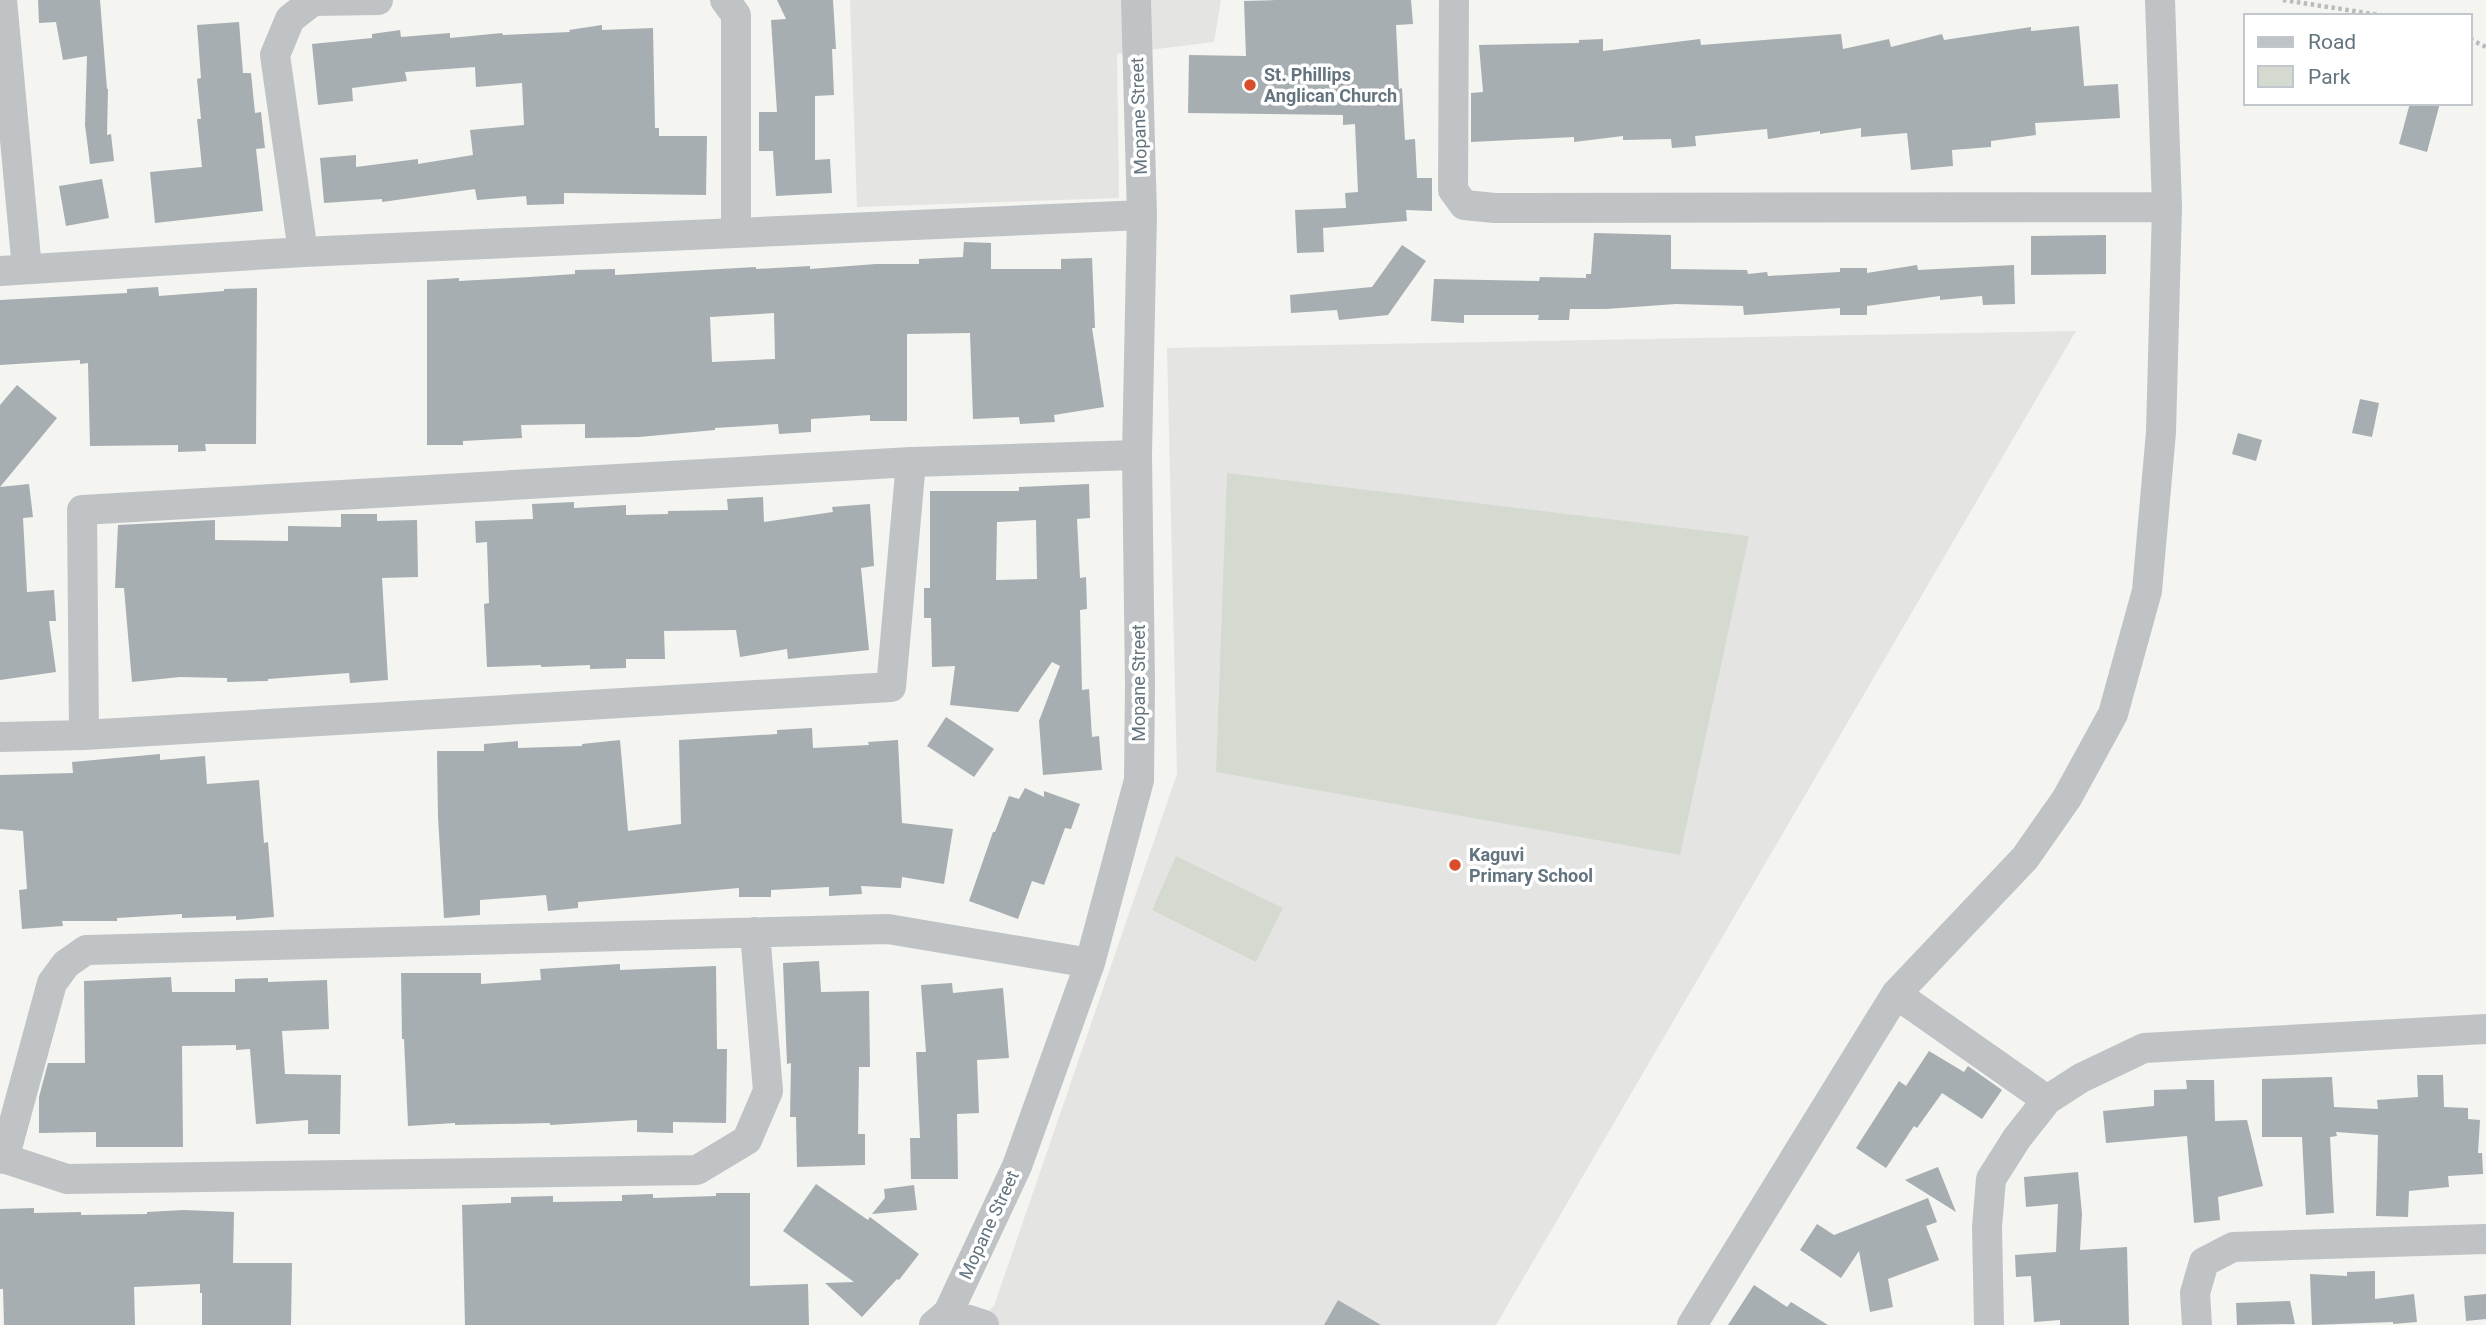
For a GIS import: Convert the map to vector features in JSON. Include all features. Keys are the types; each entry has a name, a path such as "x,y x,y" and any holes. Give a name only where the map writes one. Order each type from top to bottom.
{"street":[{"path":"2,0 14,270 303,252 1142,215"},
{"path":"303,252 275,55 290,19 313,1 378,0"},
{"path":"724,0 736,15 737,232"},
{"name":"Mopane Street","path":"941,1319 1017,1166 1090,963 1139,780 1137,455 1142,215 1136,0"},
{"path":"1454,0 1453,190 1464,205 1495,208 2167,207"},
{"path":"1692,1325 1896,994 2025,858 2067,798 2113,714 2147,591 2161,432 2167,207 2160,0"},
{"path":"84,735 82,510 911,462 1137,455"},
{"path":"0,737 84,735 891,687 911,462"},
{"path":"755,932 768,1091 747,1140 697,1170 67,1179 2,1158 52,983 66,964 86,950 755,932 888,929 1090,963"},
{"path":"1896,994 2047,1100"},
{"path":"1989,1325 1987,1227 1991,1179 2017,1138 2047,1100 2081,1078 2144,1048 2486,1029"},
{"path":"2197,1325 2195,1293 2204,1262 2233,1247 2486,1239"},
{"path":"941,1319 984,1325"}],"path":[{"path":"2283,0 2373,14"}],"shaded area":[{"path":"850,0 1221,0 1214,42 1117,54 1119,198 857,207"},
{"name":"Kaguvi Primary School","path":"2076,331 1496,1325 973,1325 994,1306 1177,774 1167,348"}],"green space":[{"path":"1227,473 1749,536 1680,855 1216,772"},
{"path":"1176,856 1283,908 1256,962 1152,910"}],"building":[{"path":"38,0 100,0 108,89 107,135 111,134 114,161 90,164 85,125 87,56 63,60 56,22 39,23"},
{"path":"777,0 833,0 836,49 832,49 834,95 815,96 815,160 830,159 832,193 776,196 773,151 759,151 759,112 777,112 771,20 786,19"},
{"path":"1411,0 1413,24 1396,25 1399,89 1402,88 1405,140 1415,139 1417,178 1432,178 1432,211 1406,210 1407,221 1323,228 1324,252 1297,253 1295,210 1346,208 1345,193 1358,192 1355,124 1343,125 1343,115 1188,113 1189,55 1246,56 1244,1"},
{"path":"239,22 243,73 251,73 255,113 261,112 265,148 256,149 263,211 155,223 150,172 202,167 197,119 201,119 197,79 201,78 197,25"},
{"path":"602,25 602,30 653,28 655,128 659,128 659,136 707,136 706,195 564,193 564,204 527,205 526,196 477,200 475,189 382,202 382,199 324,203 320,158 356,155 356,167 418,159 418,164 473,155 470,130 524,125 522,83 476,87 475,67 405,72 407,81 352,88 353,101 318,105 312,44 372,38 372,34 400,30 401,37 450,33 450,38 502,33 570,32 569,30"},
{"path":"2079,26 2084,86 2118,84 2120,118 2035,123 2036,135 1991,141 1991,147 1952,150 1953,166 1911,170 1907,133 1861,137 1861,128 1768,139 1767,129 1695,136 1696,146 1672,148 1671,139 1623,140 1623,136 1574,142 1574,137 1471,142 1471,93 1483,92 1479,45 1579,43 1579,40 1603,39 1603,51 1700,39 1701,45 1841,34 1843,49 1889,39 1891,47 1942,34 1944,40 2031,27 2031,31"},
{"path":"2409,105 2439,105 2427,152 2399,144"},
{"path":"102,179 109,218 66,226 59,186"},
{"path":"1594,233 1671,235 1671,269 1747,270 1748,274 1767,272 1768,276 1840,272 1840,268 1867,268 1867,273 1917,265 1918,270 2014,265 2015,304 1983,305 1982,296 1940,300 1940,296 1867,306 1867,315 1840,315 1840,308 1744,315 1743,306 1676,304 1570,309 1569,320 1538,320 1539,315 1464,315 1464,323 1431,321 1434,279 1539,281 1540,277 1586,278 1586,274 1591,274"},
{"path":"2106,235 2106,274 2031,275 2031,236"},
{"path":"964,242 991,243 991,269 1061,269 1061,259 1092,258 1095,328 1092,328 1104,407 1054,415 1055,422 1020,424 1019,417 973,419 970,333 907,334 907,421 870,421 870,415 811,419 811,432 779,434 778,424 639,437 585,438 585,424 521,425 522,438 463,441 463,445 427,445 427,280 459,278 459,281 575,274 575,270 615,269 615,275 756,267 810,266 810,269 919,264 919,259 963,257","holes":["774,313 775,359 712,362 710,317"]},
{"path":"1402,245 1426,261 1388,315 1339,320 1337,310 1291,313 1290,295 1372,287"},
{"path":"158,287 159,296 257,288 256,444 205,444 206,451 178,452 178,445 90,446 88,363 80,364 80,360 0,365 0,300 127,293 127,289"},
{"path":"17,385 57,418 0,487 0,405"},
{"path":"2360,399 2379,403 2372,437 2352,433"},
{"path":"2238,433 2262,440 2256,461 2232,454"},
{"path":"29,484 33,517 23,518 27,592 54,590 56,621 49,621 56,672 0,680 0,487"},
{"path":"1089,484 1090,518 1077,519 1080,578 1086,577 1087,609 1080,610 1082,690 1089,689 1092,737 1099,736 1102,770 1043,775 1039,721 1060,666 1052,662 1018,712 950,705 955,666 932,667 931,618 924,618 924,588 930,588 930,491 1019,491 1019,487","holes":["1036,520 1037,579 996,580 997,522"]},
{"path":"763,497 764,522 833,512 832,507 870,504 874,566 861,568 869,650 788,659 787,649 740,657 736,630 664,631 665,659 626,659 626,668 590,669 590,665 487,667 484,604 489,603 487,542 476,543 475,521 533,519 532,504 574,502 574,508 626,505 626,515 668,514 668,511 728,510 727,499"},
{"path":"341,514 377,514 377,521 417,520 418,577 382,578 388,680 350,683 349,673 268,681 227,682 227,678 180,677 132,682 124,588 115,588 118,525 215,520 215,540 288,541 288,526 341,527"},
{"path":"946,717 994,749 974,777 927,746"},
{"path":"812,728 813,748 869,745 868,742 898,740 902,823 953,829 944,884 902,877 901,888 861,886 862,894 829,896 829,887 771,890 771,897 739,897 739,888 578,902 578,908 548,911 546,895 480,900 480,915 444,918 437,751 484,751 484,744 518,741 518,748 582,746 620,740 628,831 681,824 679,740 777,734 777,730"},
{"path":"160,754 160,760 205,756 207,784 259,780 264,843 268,842 274,917 236,920 236,916 182,918 182,914 117,918 117,921 62,921 63,926 22,929 19,890 27,889 23,831 0,829 0,775 73,773 72,762"},
{"path":"1025,788 1044,797 1044,791 1080,804 1071,829 1065,828 1044,885 1032,881 1018,919 969,901 993,832 1009,796 1019,799"},
{"path":"819,961 821,992 869,991 870,1067 859,1067 858,1134 865,1134 865,1165 797,1167 796,1117 790,1117 791,1063 787,1064 783,963"},
{"path":"620,964 620,970 716,966 717,1049 727,1049 726,1123 673,1122 673,1133 637,1132 637,1120 550,1125 455,1123 408,1126 401,973 481,973 481,984 541,980 540,969"},
{"path":"171,977 172,992 235,992 235,979 268,978 268,982 327,980 329,1029 282,1031 285,1074 341,1075 340,1134 308,1134 308,1120 256,1124 250,1049 236,1050 236,1045 182,1046 183,1147 96,1147 96,1132 39,1133 39,1097 48,1063 85,1063 84,981"},
{"path":"952,983 953,993 1003,988 1009,1058 977,1060 979,1113 957,1114 958,1179 911,1179 910,1138 920,1138 916,1052 926,1052 921,985"},
{"path":"1929,1051 1964,1072 1968,1066 2002,1090 1982,1119 1942,1093 1917,1128 1914,1126 1886,1168 1856,1148 1899,1081 1906,1086"},
{"path":"2417,1075 2443,1075 2444,1107 2468,1108 2468,1119 2480,1120 2478,1153 2482,1153 2483,1174 2448,1176 2449,1187 2409,1191 2408,1217 2376,1216 2378,1135 2336,1132 2337,1136 2330,1137 2334,1213 2306,1215 2302,1137 2262,1137 2262,1079 2332,1077 2334,1107 2378,1109 2377,1100 2418,1097"},
{"path":"2186,1080 2214,1080 2215,1121 2247,1120 2263,1186 2218,1197 2220,1220 2194,1223 2187,1136 2106,1143 2103,1111 2154,1106 2154,1090 2187,1089"},
{"path":"1938,1167 1956,1212 1905,1180"},
{"path":"2078,1172 2082,1214 2080,1250 2127,1247 2129,1325 2060,1325 2060,1320 2034,1322 2031,1276 2016,1277 2015,1255 2056,1252 2058,1204 2026,1207 2024,1177"},
{"path":"816,1184 868,1220 870,1217 919,1254 899,1280 897,1279 862,1317 825,1283 854,1282 783,1231"},
{"path":"914,1185 917,1210 872,1214 885,1198 884,1189"},
{"path":"716,1193 750,1193 750,1286 808,1284 809,1325 465,1325 462,1205 511,1203 511,1197 553,1196 553,1202 622,1201 622,1195 653,1194 653,1198 716,1196"},
{"path":"1928,1198 1937,1222 1926,1226 1939,1260 1888,1279 1893,1307 1870,1312 1859,1251 1841,1278 1800,1250 1817,1224 1834,1235"},
{"path":"34,1208 34,1213 81,1212 81,1215 147,1214 184,1210 234,1212 233,1263 292,1263 291,1325 202,1325 200,1284 134,1287 135,1325 4,1325 3,1289 0,1289 0,1209"},
{"path":"2375,1271 2375,1299 2414,1294 2417,1322 2312,1325 2310,1274 2347,1276 2347,1272"},
{"path":"1754,1285 1787,1307 1791,1302 1828,1325 1728,1325"},
{"path":"2486,1294 2486,1319 2466,1321 2464,1296"},
{"path":"1338,1300 1381,1325 1324,1325"},
{"path":"2290,1301 2295,1324 2237,1325 2236,1303"}],"place":[{"name":"St. Phillips Anglican Church","path":"1250,85"},
{"name":"Kaguvi Primary School","path":"1455,865"}]}
